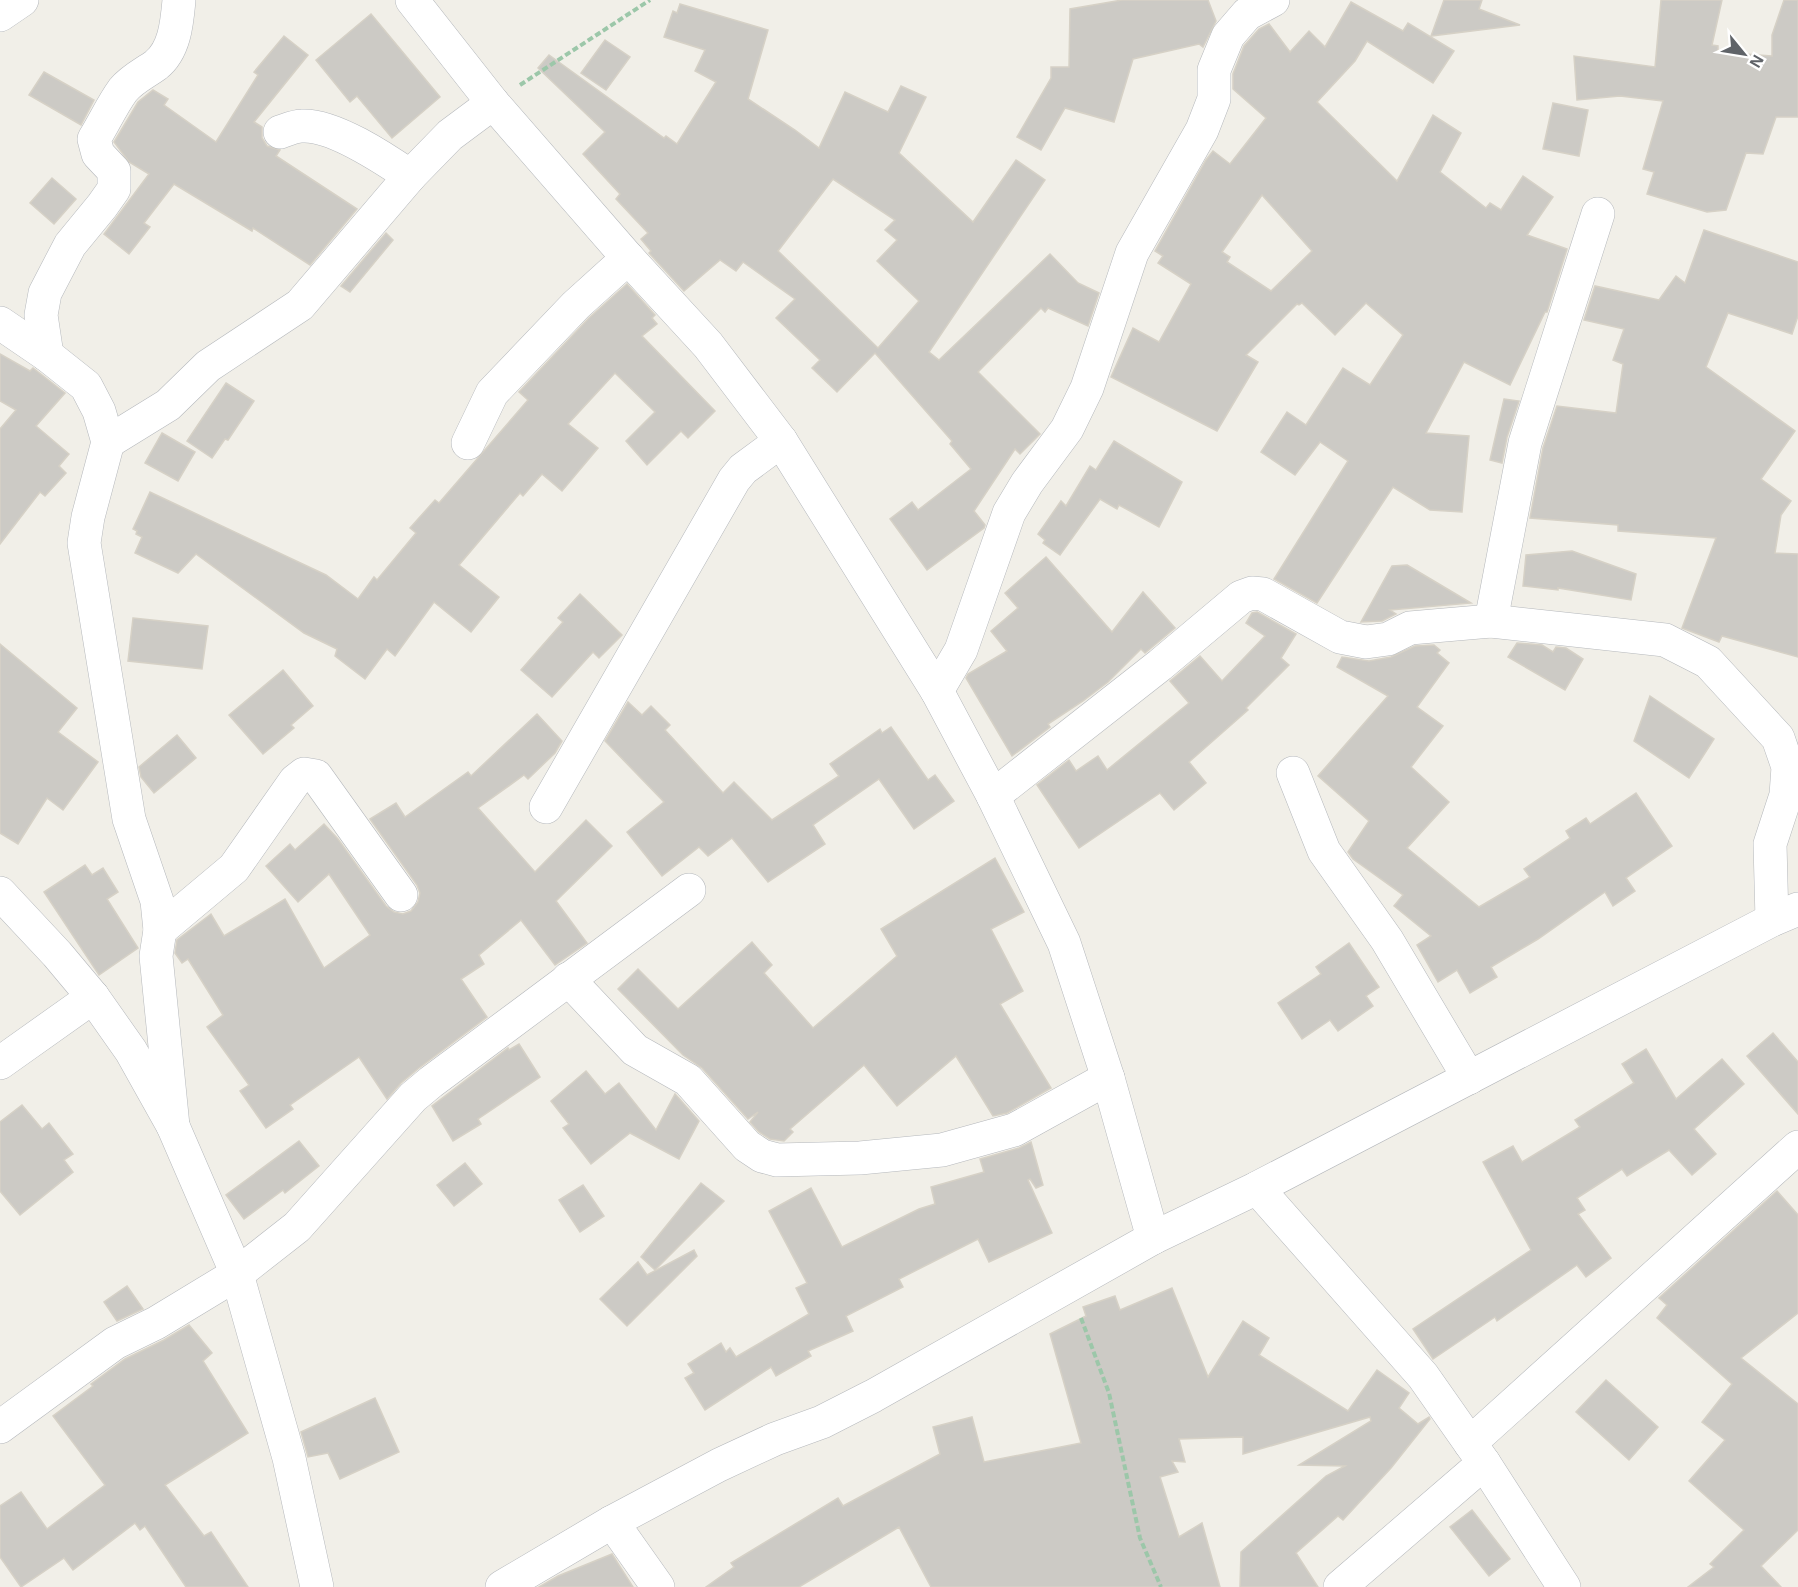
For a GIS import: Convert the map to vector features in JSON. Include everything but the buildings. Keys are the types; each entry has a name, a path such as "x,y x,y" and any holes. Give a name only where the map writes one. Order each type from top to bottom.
{"street":[{"path":"0,15 22,0"},
{"path":"47,355 41,315 45,293 70,245 114,189 114,171 98,154 94,139 123,90 158,63 170,47 176,30 179,0"},
{"path":"412,0 492,103 708,345 781,441 937,690 993,796 1064,943 1108,1078 1153,1238"},
{"path":"937,690 961,650 1009,513 1026,483 1067,429 1088,388 1132,253 1202,130 1214,99 1214,70 1228,36 1255,5"},
{"path":"108,442 168,405 208,366 300,305 410,176 450,135 492,103"},
{"path":"279,132 301,126 323,128 378,155 410,176"},
{"path":"1491,621 1525,444 1598,214"},
{"path":"468,443 492,393 576,305 628,258"},
{"path":"0,323 47,355 86,386 99,411 108,442 88,517 84,543 129,819 157,901 160,930 156,956 173,1126"},
{"path":"546,807 734,480 743,469 781,441"},
{"path":"502,1587 612,1522 719,1465 852,1407 1153,1238 1257,1188 1785,915 1770,844 1786,795 1788,767 1778,738 1708,662 1665,639 1491,621 1410,628 1388,639 1366,642 1340,637 1263,594 1252,593 1241,597 1160,665 993,796"},
{"path":"1293,773 1324,851 1387,940 1469,1078"},
{"path":"160,930 234,868 295,781 304,774 316,776 401,895"},
{"path":"0,1427 115,1343 156,1323 237,1274 297,1227 413,1097 689,890"},
{"path":"0,893 57,954 93,997 131,1051 173,1126 237,1274 289,1458 317,1587"},
{"path":"568,979 635,1050 688,1080 747,1146 762,1156 777,1160 860,1158 942,1150 1014,1130 1108,1078"},
{"path":"0,1063 93,997"},
{"path":"1340,1587 1798,1146"},
{"path":"1257,1188 1423,1376 1477,1453 1564,1587"},
{"path":"612,1522 658,1587"}],"path":[{"path":"492,103 650,0"},
{"path":"1069,1285 1109,1393 1140,1538 1161,1587"}]}
